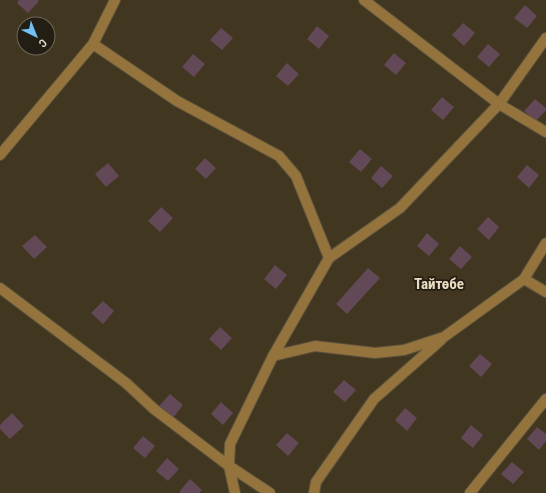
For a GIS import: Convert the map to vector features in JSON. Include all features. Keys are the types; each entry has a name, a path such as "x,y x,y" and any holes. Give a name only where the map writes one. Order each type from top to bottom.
{"lane":[{"path":"0,155 93,44 115,0"},
{"path":"364,0 499,104 546,132"},
{"path":"235,493 229,466 230,444 273,356 329,258 400,208 499,104 546,38"},
{"path":"93,44 177,101 280,156 296,176 329,258"},
{"path":"314,493 316,482 374,399 444,337 524,279 546,243"},
{"path":"524,279 546,292"},
{"path":"0,288 126,383 154,409 229,466 270,493"},
{"path":"273,356 315,346 375,353 404,350 444,337"},
{"path":"470,493 546,399"}],"building":[{"path":"19,0 39,1 28,13 17,3"},
{"path":"525,5 537,16 527,28 514,18"},
{"path":"463,23 475,33 464,46 452,35"},
{"path":"317,26 329,36 319,49 307,39"},
{"path":"221,28 233,38 222,50 210,40"},
{"path":"488,44 500,54 489,67 477,57"},
{"path":"394,53 406,63 396,75 384,65"},
{"path":"193,54 205,64 194,77 182,67"},
{"path":"287,63 299,74 288,86 276,76"},
{"path":"442,97 454,107 443,120 431,110"},
{"path":"535,99 546,108 546,110 536,121 524,111"},
{"path":"360,149 372,159 361,172 349,162"},
{"path":"205,158 216,168 206,179 195,169"},
{"path":"108,163 119,176 106,187 95,174"},
{"path":"527,165 539,175 529,188 517,177"},
{"path":"381,166 393,176 382,188 371,178"},
{"path":"161,207 173,218 160,232 148,221"},
{"path":"488,217 499,227 489,240 477,229"},
{"path":"427,233 439,244 429,256 417,246"},
{"path":"35,235 47,247 34,259 22,246"},
{"path":"460,246 472,257 461,269 449,259"},
{"path":"275,265 287,275 276,289 264,279"},
{"path":"368,268 380,278 347,314 336,304"},
{"path":"103,301 114,311 103,324 91,313"},
{"path":"220,327 232,338 221,350 209,339"},
{"path":"480,354 492,364 481,377 469,366"},
{"path":"344,380 356,390 345,402 333,392"},
{"path":"170,394 183,405 173,418 159,406"},
{"path":"221,402 233,413 223,425 211,414"},
{"path":"405,408 417,418 407,431 395,420"},
{"path":"12,413 24,426 10,439 0,429 0,425"},
{"path":"471,425 483,435 473,448 461,438"},
{"path":"537,427 546,434 546,441 539,450 527,439"},
{"path":"287,433 299,443 288,456 276,445"},
{"path":"143,436 155,446 145,458 133,448"},
{"path":"167,458 179,469 168,481 156,471"},
{"path":"512,462 524,472 513,484 501,474"},
{"path":"190,479 202,490 199,493 179,492"}],"district":[{"name":"Тайтөбе","path":"439,284"}]}
